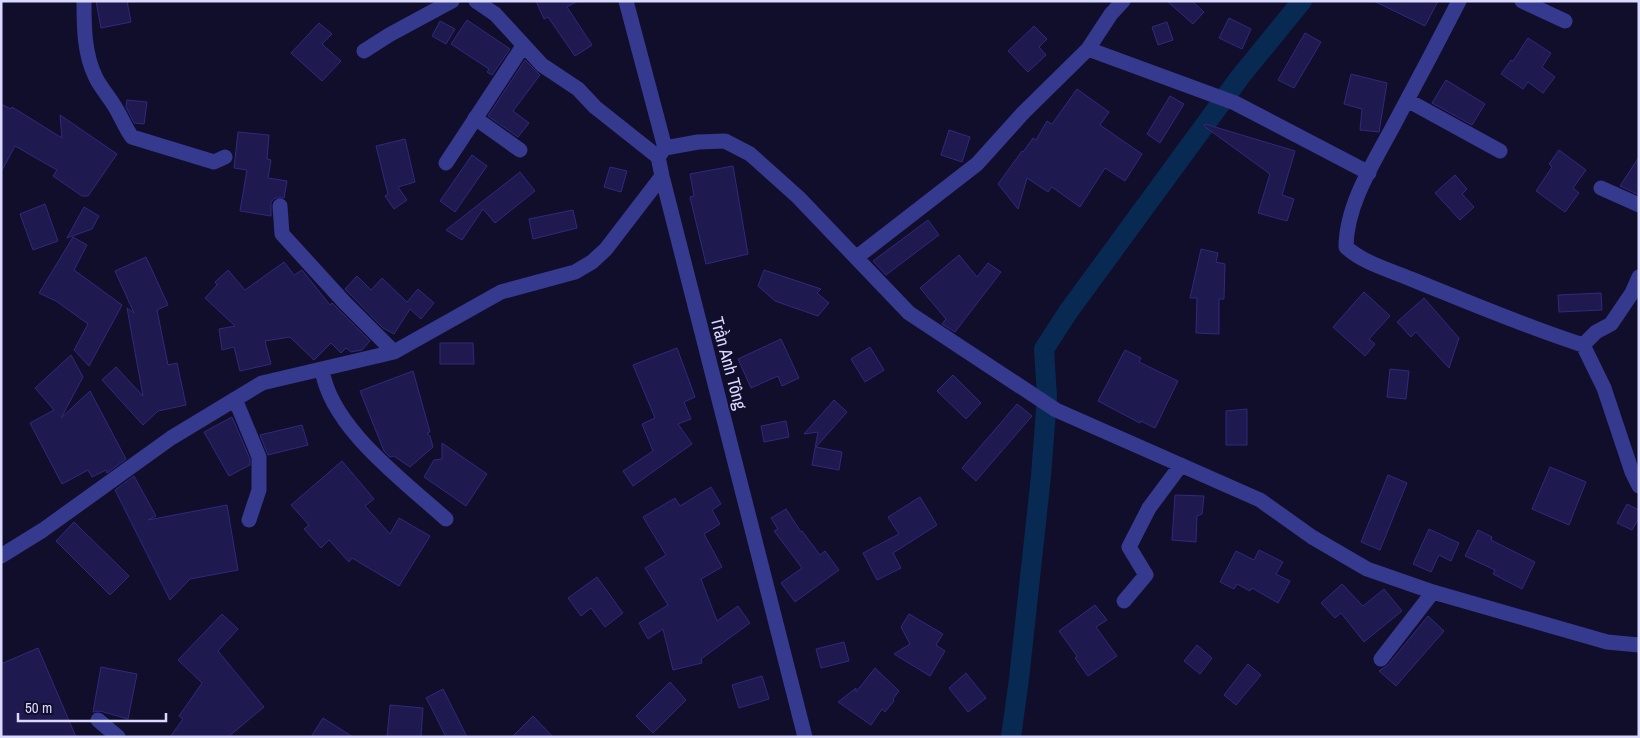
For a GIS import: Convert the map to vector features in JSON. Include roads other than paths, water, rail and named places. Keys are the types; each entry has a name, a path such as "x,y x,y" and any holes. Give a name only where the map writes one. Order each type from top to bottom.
{"street":[{"path":"84,1 84,31 88,57 96,78 119,114 124,128 132,137 214,162 225,157"},
{"path":"364,52 388,35 452,1"},
{"path":"476,1 495,14 523,46 542,64 578,89 595,107 662,153 698,142 725,141 750,154 798,197 909,313 987,366 1041,398 1056,410 1260,500 1312,537 1367,569 1433,592 1607,642 1639,645"},
{"name":"Trần Anh Tông","path":"626,1 662,153 662,176 806,737"},
{"path":"857,258 978,164 1023,113 1088,49 1111,14 1123,1"},
{"path":"1459,1 1369,173 1352,213 1346,234 1346,247 1352,253 1474,305 1545,333 1583,345 1604,388 1632,472 1639,486"},
{"path":"1522,1 1565,21"},
{"path":"446,163 523,46"},
{"path":"1088,49 1235,103 1369,173"},
{"path":"1408,100 1500,151"},
{"path":"475,118 520,150"},
{"path":"1,556 44,530 172,438 262,383 394,352 501,292 575,272 592,262 606,249 662,176"},
{"path":"1601,188 1639,205"},
{"path":"280,206 282,234 345,303 394,352"},
{"path":"1583,345 1596,332 1611,324 1632,293 1639,277"},
{"path":"322,369 325,386 347,426 446,520"},
{"path":"236,399 259,457 259,490 248,520"},
{"path":"1124,601 1146,574 1129,547 1149,508 1180,466"},
{"path":"1381,658 1433,592"},
{"path":"98,720 118,737"}],"waterway":[{"path":"1011,737 1041,476 1047,397 1044,349 1068,312 1240,77 1302,1"}]}
